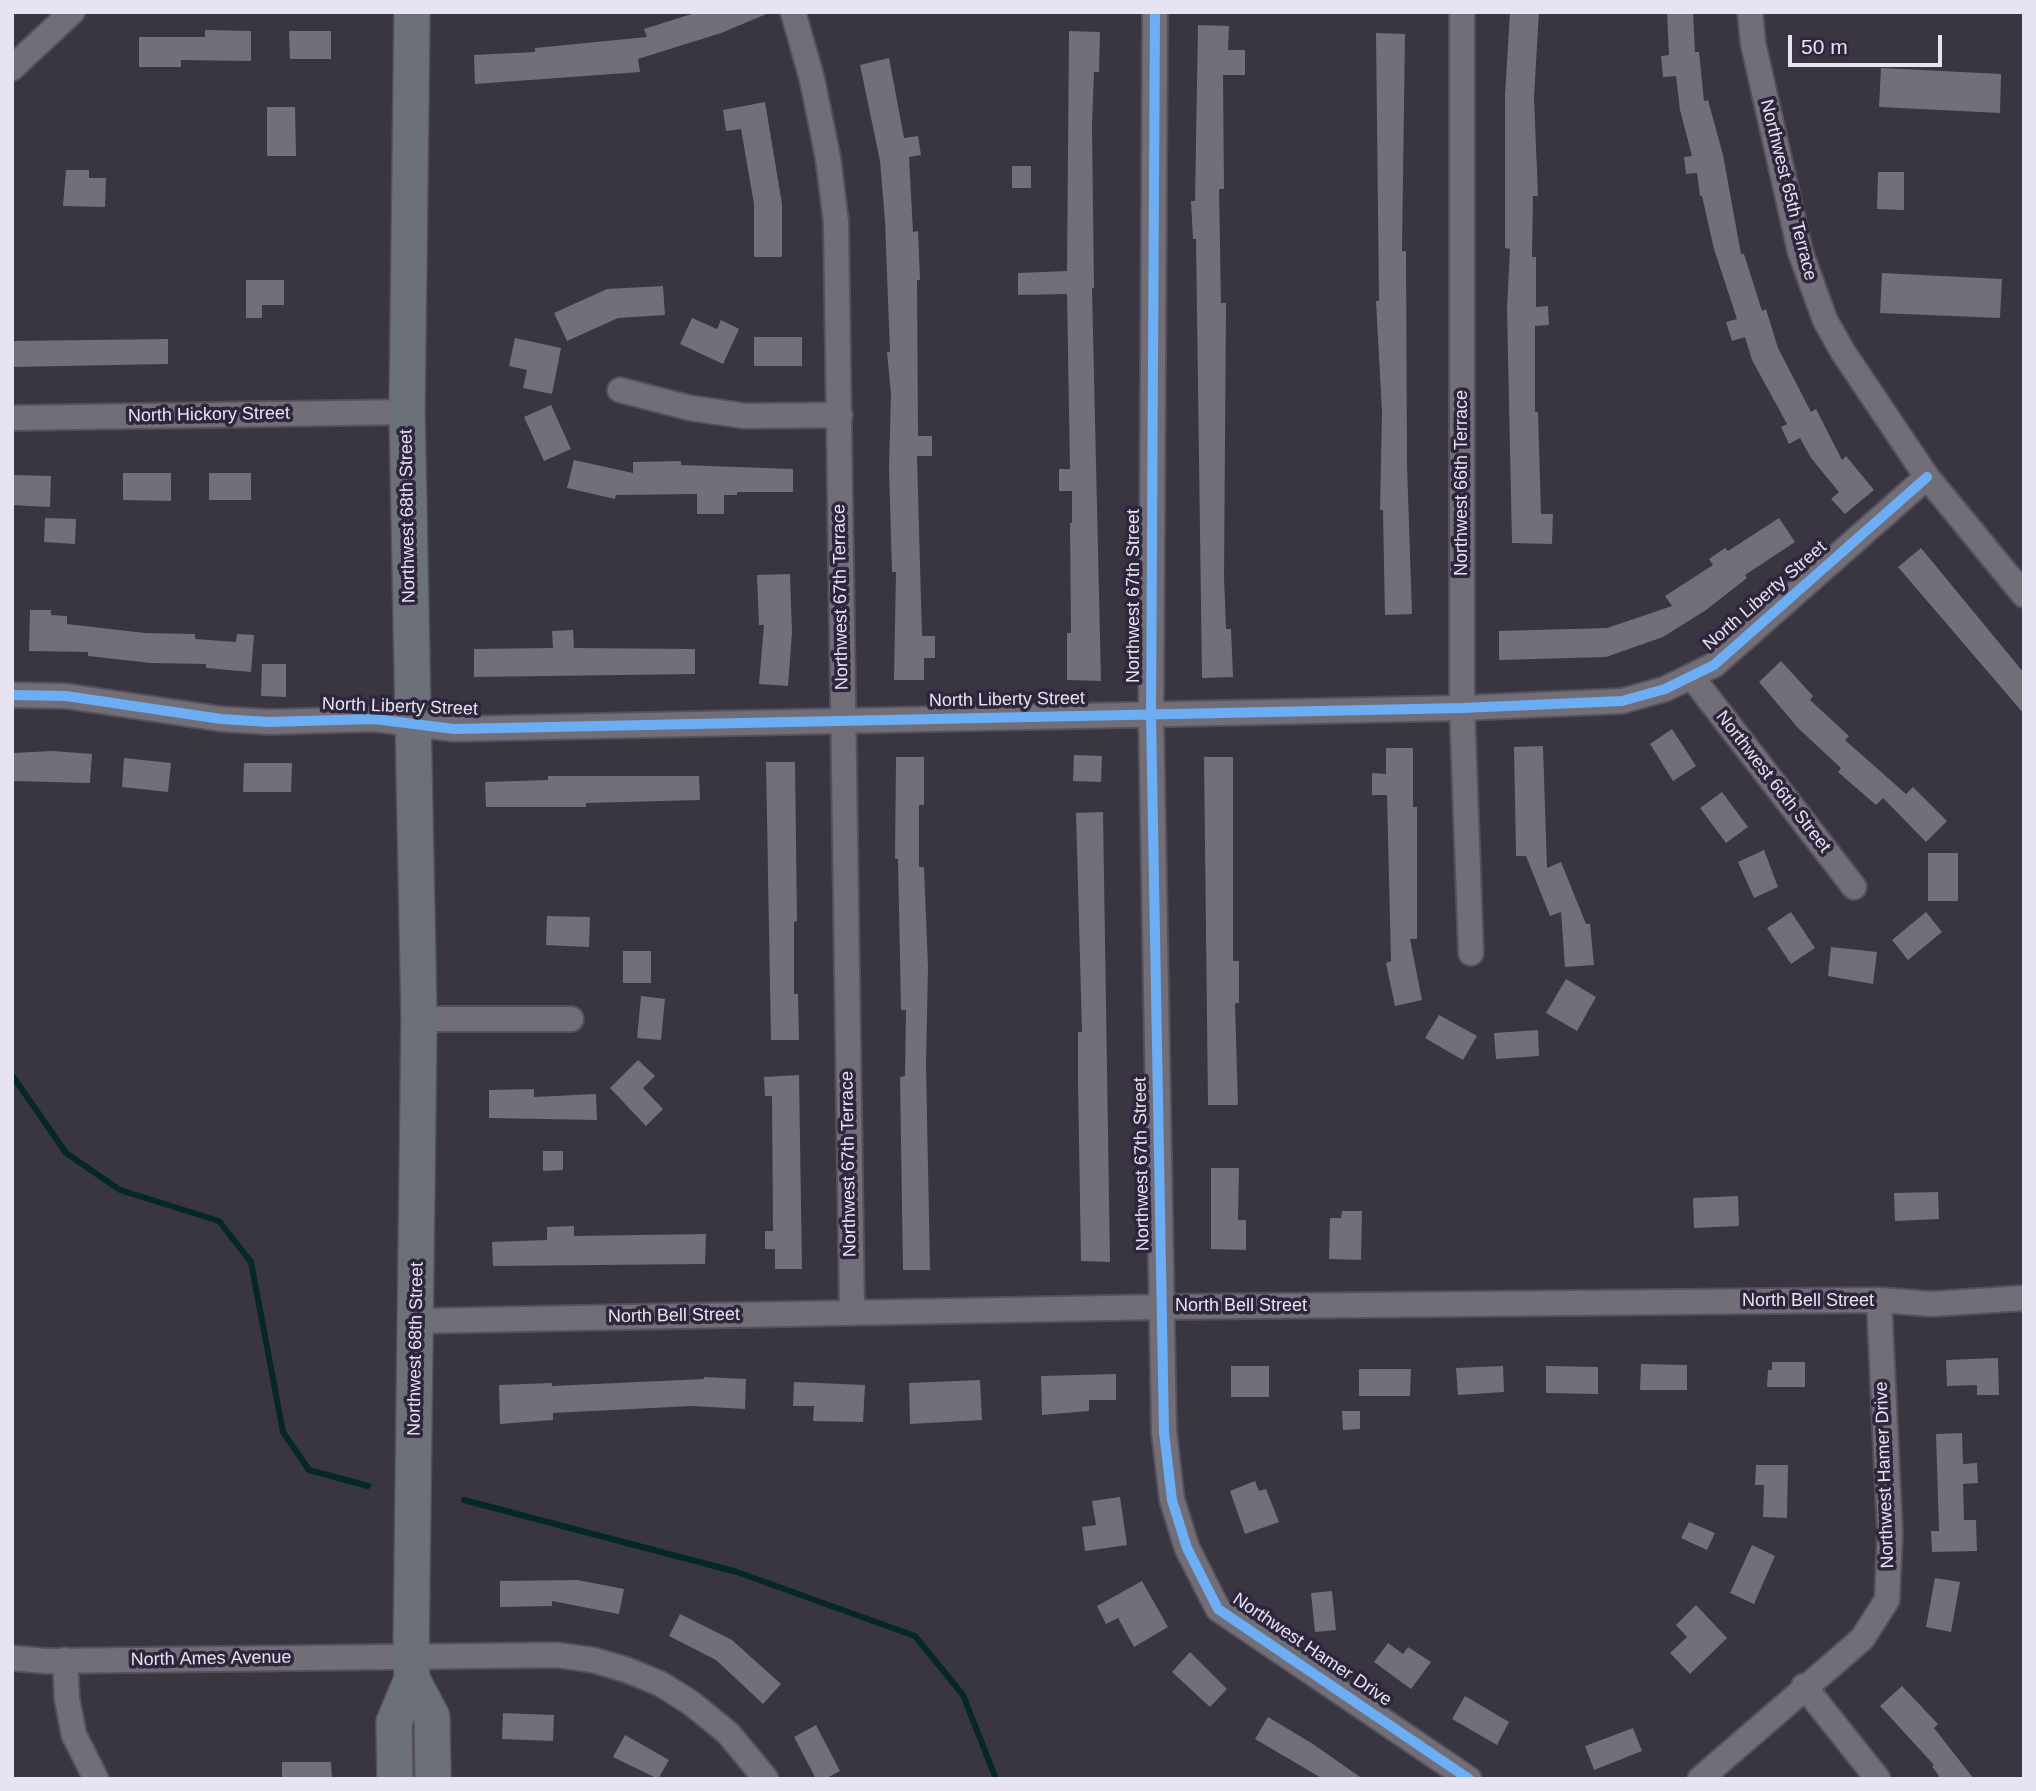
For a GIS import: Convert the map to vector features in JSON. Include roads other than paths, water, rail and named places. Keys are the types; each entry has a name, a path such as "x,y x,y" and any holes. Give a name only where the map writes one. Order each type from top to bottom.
{"main road":[{"name":"Northwest 68th Street","path":"395,1779 394,1722 412,1668 417,1321 419,1019 407,412 412,12"},
{"name":"Northwest 68th Street","path":"412,1668 432,1717 433,1779"}],"street":[{"path":"12,68 72,12"},
{"name":"Northwest 67th Terrace","path":"793,12 812,79 828,158 836,222 852,1313"},
{"name":"Northwest 67th Street","path":"1155,12 1151,715 1162,1307"},
{"name":"Northwest 66th Terrace","path":"1462,12 1462,708 1471,953"},
{"name":"Northwest 65th Terrace","path":"1750,12 1780,171 1811,286 1843,352 1927,477 2024,595"},
{"path":"620,390 690,408 745,416 840,415"},
{"name":"North Hickory Street","path":"12,418 407,412"},
{"name":"North Liberty Street","path":"12,695 66,696 221,719 270,722 374,719 454,729 1462,708 1622,701 1692,677 1714,665 1927,477"},
{"name":"Northwest 66th Street","path":"1692,677 1854,887"},
{"path":"419,1019 571,1019"},
{"name":"North Bell Street","path":"417,1321 1162,1307 1879,1300 1932,1304 2024,1298"},
{"name":"Northwest Hamer Drive","path":"1700,1779 1804,1686 1862,1639 1887,1600 1890,1533 1879,1300"},
{"name":"Northwest Hamer Drive","path":"1162,1307 1164,1432 1172,1500 1187,1548 1219,1609 1469,1779"},
{"name":"North Ames Avenue","path":"12,1658 412,1668 557,1655 593,1660 661,1684 691,1703 728,1733 766,1779"},
{"path":"65,1660 67,1699 74,1735 96,1779"},
{"path":"1804,1686 1878,1779"}],"waterway":[{"path":"12,1075 66,1153 120,1190 219,1221 251,1262 283,1432 309,1470 368,1486"},
{"path":"464,1500 737,1572 915,1636 963,1695 996,1779"}]}
